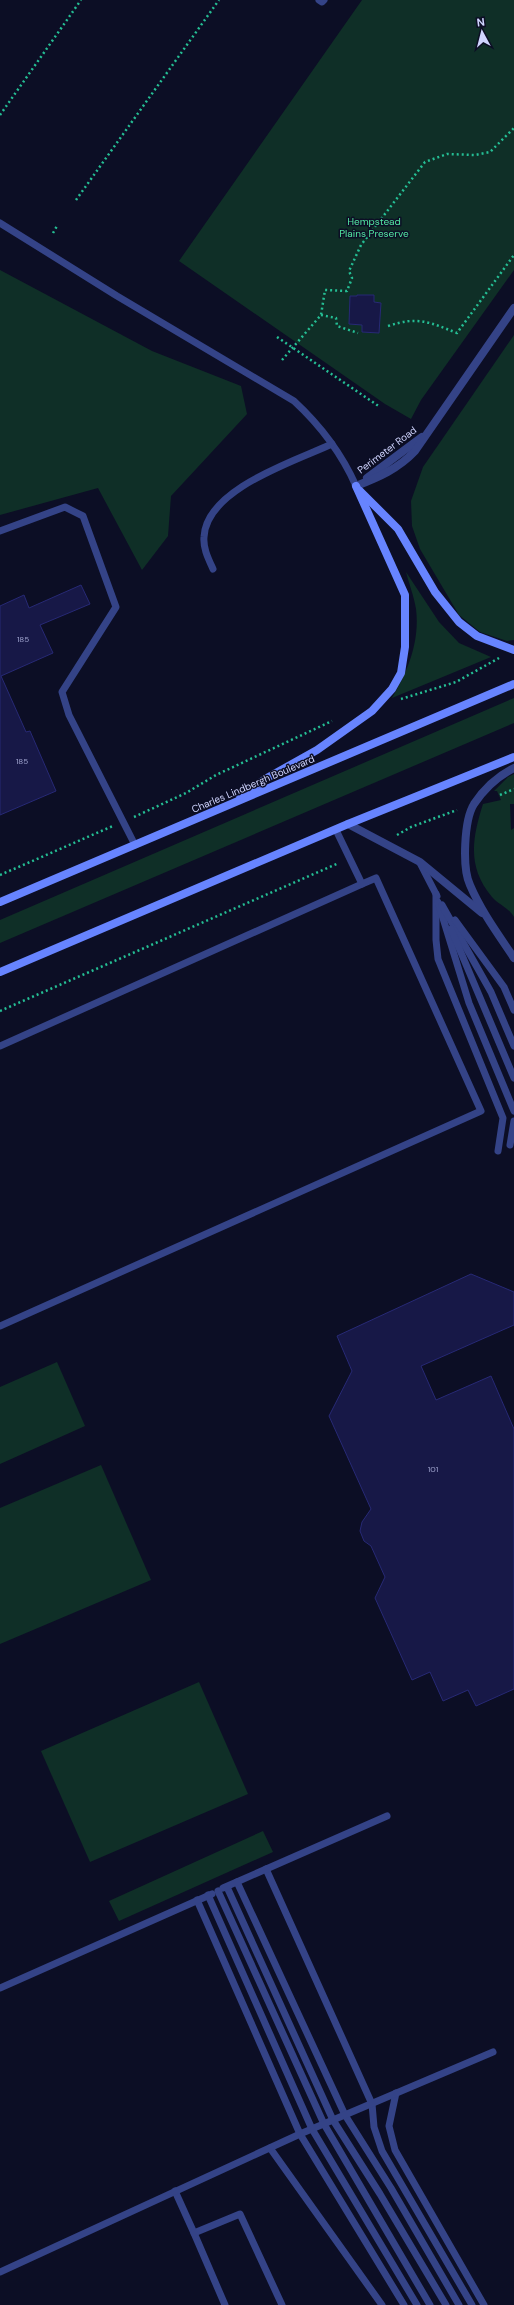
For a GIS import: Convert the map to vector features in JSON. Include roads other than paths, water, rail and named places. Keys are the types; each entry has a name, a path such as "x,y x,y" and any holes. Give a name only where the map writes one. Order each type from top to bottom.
{"main road":[{"path":"356,486 398,528 435,592 459,622 477,636 514,650"},
{"path":"225,806 267,778 318,750 372,711 392,689 401,673 405,647 404,595 356,486"},
{"name":"Charles Lindbergh Boulevard","path":"0,902 514,684"},
{"path":"0,972 348,824 514,757"}],"street":[{"name":"Perimeter Road","path":"356,486 430,431 514,308"},
{"path":"514,768 501,774 473,805 465,848 466,868 469,883 486,916 514,958"},
{"path":"348,824 420,862 486,916"}],"lane":[{"path":"319,0 322,2 324,0"},
{"path":"0,223 117,296 294,401 318,422 347,465 356,486"},
{"path":"213,569 205,551 204,538 205,526 215,507 239,487 332,444"},
{"path":"0,531 65,507 83,516 116,607 62,692 69,715 135,845"},
{"path":"336,830 362,884"},
{"path":"420,862 436,894 491,992 514,1046"},
{"path":"0,1046 376,878 481,1111 0,1326"},
{"path":"436,894 504,987 514,1010"},
{"path":"436,894 514,1078"},
{"path":"436,894 469,1003 514,1111"},
{"path":"436,894 436,940 438,959 503,1118 498,1151"},
{"path":"510,1145 514,1121"},
{"path":"0,1988 387,1816"},
{"path":"266,1870 372,2104 374,2127 382,2151 472,2305"},
{"path":"237,1882 345,2115 459,2305"},
{"path":"227,1887 333,2120 380,2194 446,2305"},
{"path":"218,1891 324,2124 430,2305"},
{"path":"208,1895 312,2129 417,2305"},
{"path":"197,1900 300,2134 404,2305"},
{"path":"0,2272 300,2134 493,2052"},
{"path":"396,2094 389,2126 395,2150 484,2305"},
{"path":"270,2148 382,2305"},
{"path":"175,2191 225,2305"},
{"path":"194,2234 240,2214 282,2305"}],"park label":[{"name":"Hempstead Plains Preserve","path":"374,226"}]}
